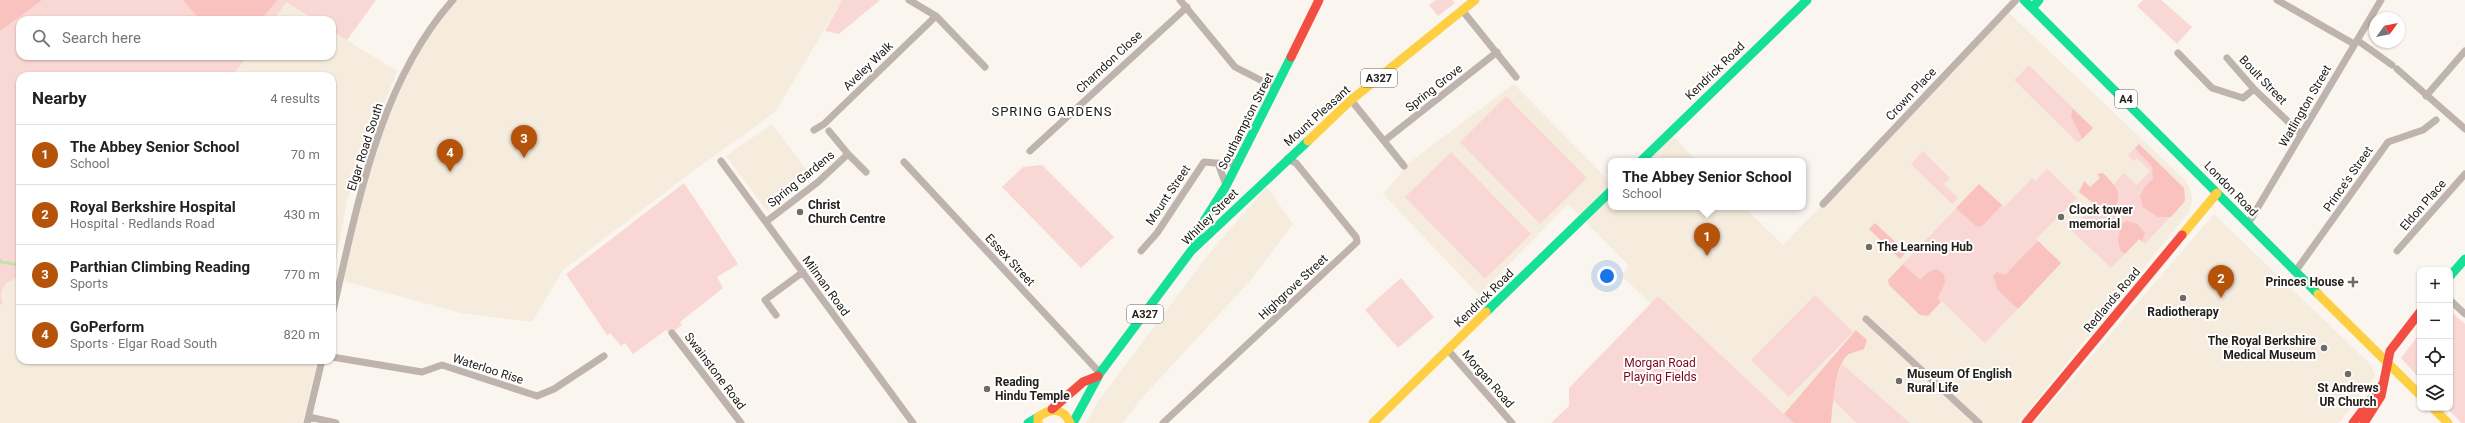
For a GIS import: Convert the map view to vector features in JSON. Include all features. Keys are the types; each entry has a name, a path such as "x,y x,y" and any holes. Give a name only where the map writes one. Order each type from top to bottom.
{"main road":[{"name":"Southampton Street","path":"1191,250 1199,229 1226,186 1319,0"},
{"name":"Mount Pleasant","path":"1287,159 1351,100 1474,0"},
{"name":"Kendrick Road","path":"1644,158 1807,0"},
{"name":"London Road","path":"2024,0 2417,392"},
{"path":"2032,8 2039,0"},
{"name":"Whitley Street","path":"1073,423 1099,374 1191,250 1287,159"},
{"name":"Redlands Road","path":"2026,423 2217,193"},
{"name":"Kendrick Road","path":"1373,423 1608,194"},
{"path":"2453,273 2465,259"},
{"path":"2364,423 2381,396 2390,351 2417,316"},
{"name":"Whitley Street","path":"1038,420 1045,411 1052,409 1083,382 1099,374"},
{"path":"2353,423 2385,382"},
{"path":"1052,409 1060,409 1070,423"},
{"path":"2436,411 2448,423"},
{"path":"1028,423 1038,420"}],"street":[{"name":"Elgar Road South","path":"336,298 357,206 388,110 416,50 453,0"},
{"path":"909,0 936,16 985,67"},
{"path":"1180,0 1235,67 1276,88"},
{"name":"Crown Place","path":"1822,204 2016,0"},
{"path":"2277,0 2355,42 2394,67 2465,129"},
{"name":"Watlington Street","path":"2248,224 2381,0"},
{"name":"Charndon Close","path":"1030,150 1187,8"},
{"path":"1462,10 1516,78"},
{"name":"Aveley Walk","path":"814,130 824,124 936,16"},
{"path":"2426,96 2465,51"},
{"name":"Spring Grove","path":"1384,141 1496,52"},
{"path":"2178,53 2212,88 2243,98 2254,89"},
{"name":"Boult Street","path":"2228,58 2254,89 2301,134"},
{"path":"1351,100 1404,166"},
{"name":"Prince's Street","path":"2295,272 2388,142 2423,130 2436,120"},
{"name":"Spring Gardens","path":"829,132 866,172"},
{"name":"Spring Gardens","path":"767,221 818,182 848,154"},
{"name":"Highgrove Street","path":"1164,423 1356,242 1356,237 1296,163 1287,159"},
{"name":"Milman Road","path":"721,161 767,221 913,423"},
{"name":"Essex Street","path":"904,162 1099,374"},
{"name":"Mount Street","path":"1141,251 1157,233 1204,162 1238,162"},
{"path":"1218,163 1226,186"},
{"name":"Eldon Place","path":"2397,251 2465,174"},
{"path":"776,315 765,300 803,272"},
{"path":"2453,303 2465,314"},
{"path":"1866,319 1979,423"},
{"name":"Swainstone Road","path":"672,333 741,423"},
{"name":"Morgan Road","path":"1448,350 1512,423"},
{"name":"Waterloo Rise","path":"336,358 422,372 442,365 537,396 554,389 604,356"},
{"path":"321,364 308,420 336,423"}],"shaded area":[{"path":"0,0 42,0 20,16 16,16 16,19 0,31"},
{"path":"183,0 277,0 264,16 197,16"},
{"path":"453,0 842,0 775,112 692,172 563,270 532,322 461,313 344,281 359,201 390,106 415,55"},
{"path":"286,2 309,16 277,16"},
{"path":"2008,12 2186,181 2191,191 2192,202 2189,212 2018,423 1794,423 1658,296 1651,304 1621,275 1629,266 1568,204 1479,295 1383,194 1409,163 1514,84 1608,180 1608,210 1747,210 1783,245"},
{"path":"336,33 397,71 347,200 336,262 336,72 235,72 245,60 336,60"},
{"path":"2073,109 2093,128 2082,139 2071,116"},
{"path":"772,124 812,177 767,211 726,156"},
{"path":"1669,132 1694,158 1644,158"},
{"path":"2139,144 2184,188 2185,201 2171,217 2158,217 2143,207 2140,196 2146,185 2153,179 2152,167 2135,148"},
{"path":"2103,173 2112,182 2117,191 2118,201 2112,212 2102,210 2079,192 2084,181 2090,187 2100,178 2097,174"},
{"path":"1979,184 2002,205 1982,226 1976,226 1956,208"},
{"path":"1267,187 1293,224 1249,282 1140,400 1123,423 1086,423 1097,403 1215,246"},
{"path":"2214,214 2371,365 2375,376 2339,423 2034,423"},
{"path":"2128,221 2137,224 2145,233 2142,241 2139,239 2125,254 2120,250 2118,239 2121,224"},
{"path":"1875,223 1906,252 1900,259 1869,229"},
{"path":"2038,241 2061,263 2018,309 1998,290 1993,276 1997,272 2005,275"},
{"path":"1903,264 1920,280 1928,272 1936,269 1944,274 1945,282 1938,298 1941,302 1928,316 1920,315 1889,285 1888,280"},
{"path":"16,278 16,364 317,364 303,423 0,423 0,305 3,303 1,294 5,284"},
{"path":"1856,330 1867,340 1864,349 1849,354 1844,359 1840,367 1835,386 1831,423 1794,423 1784,414"}],"green space":[{"path":"0,0 376,0 347,40 336,33 336,16 309,16 286,2 277,16 16,16 16,60 245,60 235,72 16,72 16,278 5,284 1,294 3,304 0,305"},
{"path":"842,0 880,0 839,34 825,31"},
{"path":"1436,0 1452,0 1455,3 1438,16 1429,5"},
{"path":"2143,0 2161,0 2192,27 2177,44 2137,6"},
{"path":"2029,65 2093,128 2078,143 2014,80"},
{"path":"1506,96 1587,178 1540,224 1460,142"},
{"path":"2139,144 2184,188 2185,201 2145,244 2139,239 2111,268 2071,230 2124,173 2137,185 2150,171 2137,158 2134,161 2128,155"},
{"path":"1923,151 1950,178 1944,184 1958,198 1952,204 1911,164"},
{"path":"1451,152 1531,234 1485,279 1405,197"},
{"path":"1042,165 1114,237 1081,268 1002,187 1023,167"},
{"path":"2047,169 2077,198 2036,239 2061,263 1985,343 1903,264 1979,184 2004,207 2032,178 2035,181"},
{"path":"684,183 738,264 717,277 723,288 680,322 682,325 670,334 666,330 633,354 625,343 621,346 610,333 607,335 566,274"},
{"path":"1401,278 1434,317 1398,348 1365,310"},
{"path":"1815,295 1853,332 1789,397 1751,360"},
{"name":"Morgan Road Playing Fields","path":"1658,296 1794,423 1551,423 1569,406 1569,388"},
{"path":"2453,314 2465,324 2465,423 2461,423 2450,411 2453,411"},
{"path":"2417,337 2417,376 2401,358"},
{"path":"1842,364 1910,423 1857,423 1833,400 1836,382"}],"waterway":[{"path":"0,260 1,262 16,264"}],"traffic: fast":[{"path":"1644,158 1807,0"},
{"path":"2024,0 2318,294"},
{"path":"2032,8 2039,0"},
{"path":"1193,248 1199,229 1226,186 1291,57"},
{"path":"1073,423 1100,373 1191,251 1308,141"},
{"path":"1486,312 1608,194"},
{"path":"2453,273 2465,259"},
{"path":"1028,423 1038,417"}],"traffic: slow":[{"path":"1308,141 1351,100 1475,0"},
{"path":"2182,235 2217,193"},
{"path":"2318,294 2417,392"},
{"path":"1373,423 1486,312"},
{"path":"1038,423 1038,417 1052,411 1064,414 1070,423"},
{"path":"2436,411 2448,423"}],"traffic: jam":[{"path":"1291,57 1319,0"},
{"path":"2026,423 2182,235"},
{"path":"2364,423 2381,396 2390,351 2417,316"},
{"path":"1052,409 1083,382 1098,376"},
{"path":"2353,423 2382,385"}],"place":[{"name":"Parthian Climbing Reading","path":"524,158"},
{"name":"GoPerform","path":"450,172"},
{"name":"Christ Church Centre","path":"800,212"},
{"name":"Clock tower memorial","path":"2061,217"},
{"name":"The Learning Hub","path":"1869,247"},
{"name":"The Abbey Senior School","path":"1707,256"},
{"name":"Princes House","path":"2353,282"},
{"name":"Radiotherapy","path":"2183,298"},
{"name":"Royal Berkshire Hospital","path":"2221,298"},
{"name":"The Royal Berkshire Medical Museum","path":"2324,348"},
{"name":"St Andrews UR Church","path":"2348,374"},
{"name":"Museum Of English Rural Life","path":"1899,381"},
{"name":"Reading Hindu Temple","path":"987,389"}],"district":[{"name":"SPRING GARDENS","path":"1052,111"}]}
